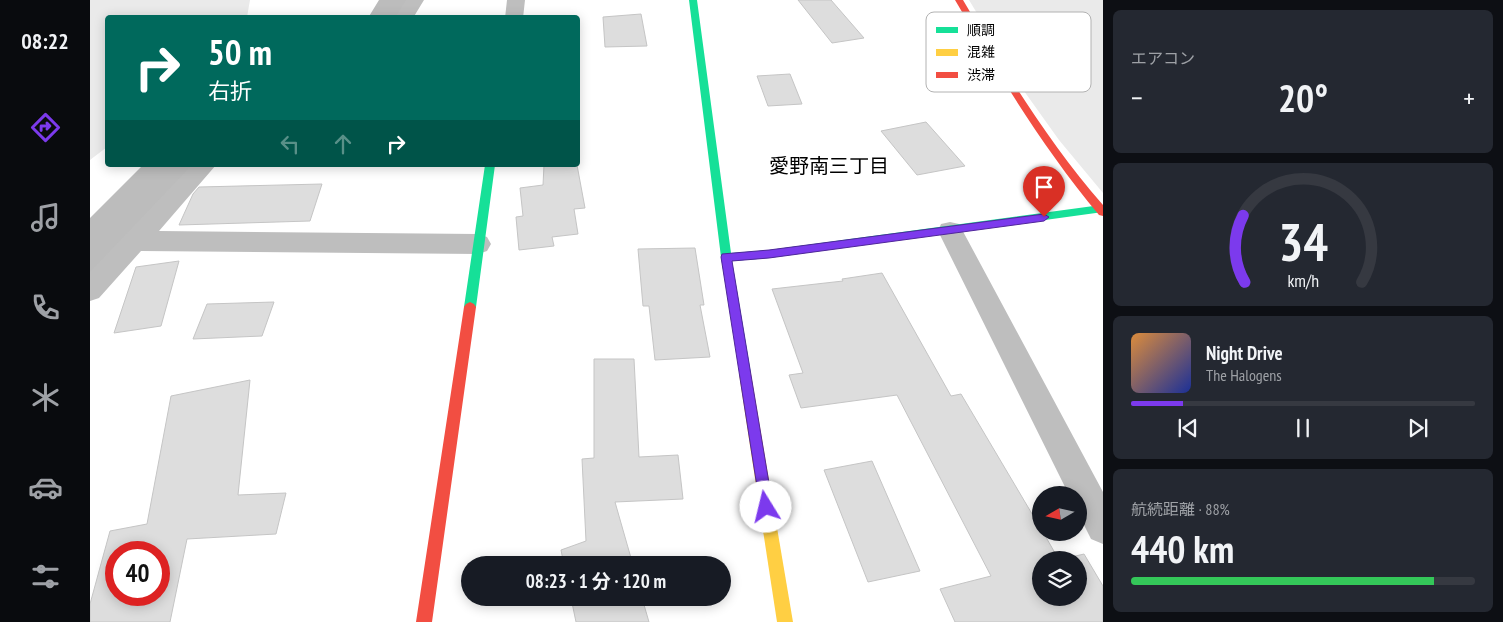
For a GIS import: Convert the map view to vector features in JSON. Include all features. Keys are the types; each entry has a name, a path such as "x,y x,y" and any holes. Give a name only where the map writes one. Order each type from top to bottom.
{"street":[{"path":"406,15 415,0"},
{"path":"514,15 516,0"},
{"path":"693,0 726,257 784,622"},
{"path":"959,0 966,12"},
{"path":"1014,92 1066,166 1102,211"},
{"path":"90,290 203,167"},
{"path":"424,622 490,167"},
{"path":"726,257 769,254 1102,211"},
{"path":"950,231 1103,527"},
{"path":"134,241 478,244"}],"shaded area":[{"path":"90,0 250,0 247,15 105,15 105,149 90,160"},
{"path":"969,0 1103,0 1103,193 1059,140 1025,92 1091,92 1091,12 976,12"}],"building":[{"path":"798,0 831,0 864,38 832,43"},
{"path":"641,14 647,46 605,47 603,17"},
{"path":"790,74 802,104 768,106 757,76"},
{"path":"926,122 965,166 917,175 881,131"},
{"path":"544,167 577,167 585,208 574,209 578,234 552,237 554,246 519,250 516,217 523,216 520,188 543,185"},
{"path":"322,184 310,221 179,225 193,194 199,187"},
{"path":"695,248 704,305 700,305 710,357 655,360 649,306 643,306 638,249"},
{"path":"179,261 161,326 114,333 136,267"},
{"path":"882,273 951,396 961,394 1032,514 1032,541 1048,541 1054,551 1032,551 1032,606 1087,606 1087,559 1103,586 1103,622 955,622 940,589 991,576 897,395 801,408 789,375 803,373 772,289 843,281 842,279"},
{"path":"274,302 262,336 193,339 207,304"},
{"path":"594,359 634,359 639,457 678,455 683,499 615,502 630,556 562,556 561,550 586,541 582,459 594,458"},
{"path":"250,380 238,495 286,493 276,534 187,539 170,622 90,622 90,604 105,549 105,606 170,606 170,541 107,541 110,531 147,524 171,396"},
{"path":"872,461 920,571 868,582 824,470"},
{"path":"573,606 644,606 649,622 576,622"}],"waterway":[{"path":"390,15 398,0"},
{"path":"90,253 171,167"}],"traffic: fast":[{"path":"693,0 726,257 745,374"},
{"path":"470,307 490,167"},
{"path":"726,257 769,254 1101,209"}],"traffic: slow":[{"path":"745,374 785,622"}],"traffic: jam":[{"path":"959,0 966,12"},
{"path":"1015,92 1062,162 1103,212"},
{"path":"424,622 470,307"}],"district":[{"name":"愛野南三丁目","path":"829,166"}],"route":[{"path":"766,507 726,257 769,254 1044,217"}]}
